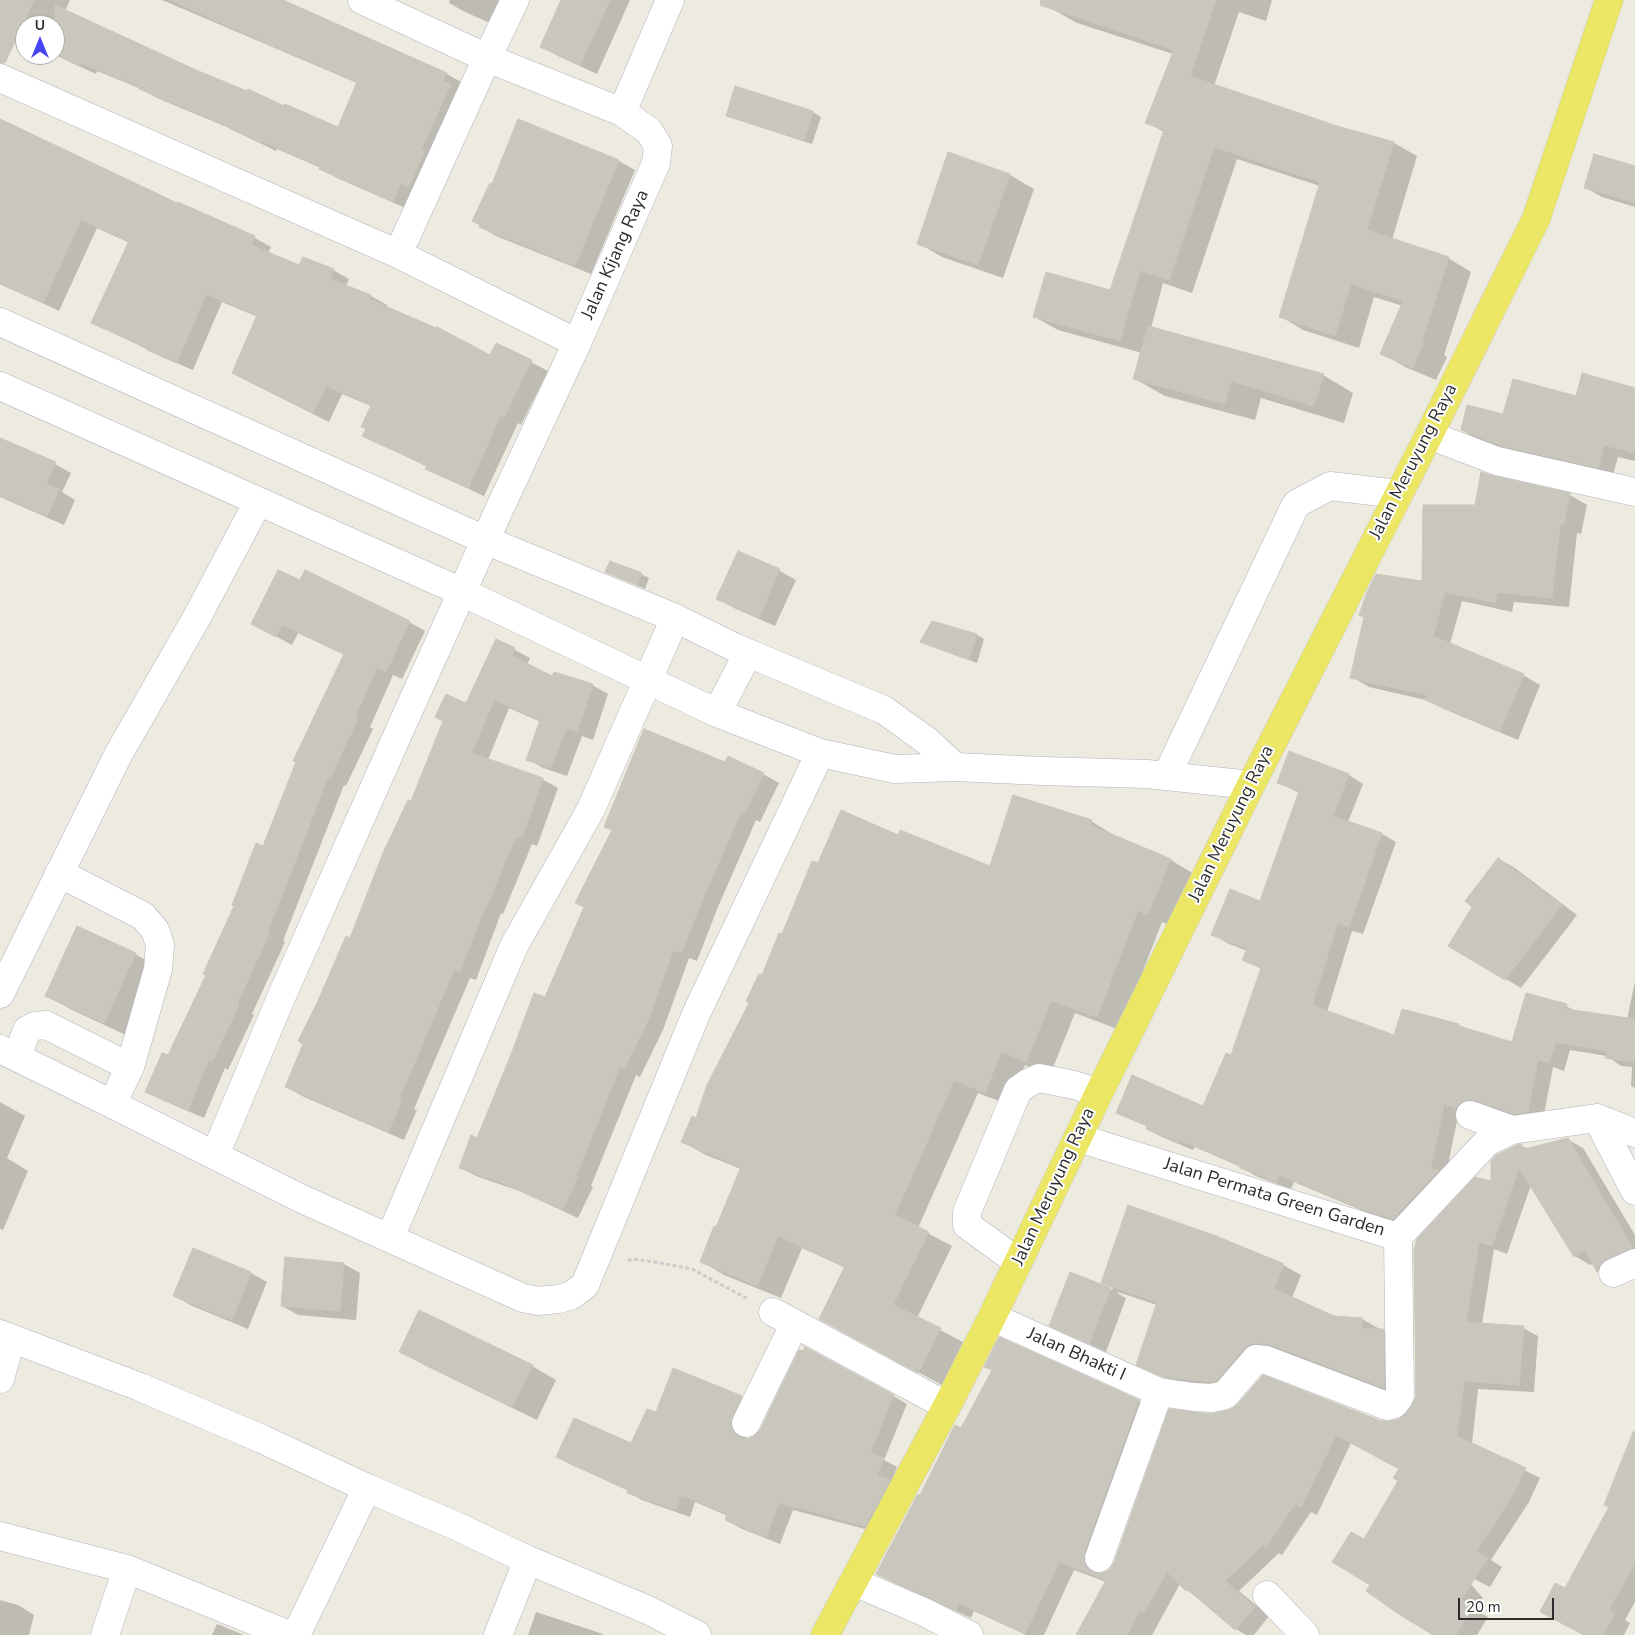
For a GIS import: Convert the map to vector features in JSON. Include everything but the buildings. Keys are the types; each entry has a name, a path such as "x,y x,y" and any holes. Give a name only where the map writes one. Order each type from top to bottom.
{"main road":[{"name":"Jalan Meruyung Raya","path":"824,1635 947,1406 992,1317 1098,1093 1536,219 1609,0"}],"street":[{"name":"Jalan Kijang Raya","path":"214,1155 280,1000 485,540 577,343 656,163 658,146 649,131 622,112 487,58 362,0"},
{"path":"398,254 515,0"},
{"path":"622,112 670,0"},
{"path":"0,78 398,254 577,343"},
{"path":"0,322 485,540 675,618 748,653 884,710 927,741 955,767"},
{"path":"0,386 462,592 717,713 820,753 895,769 955,767 1043,772 1167,775 1251,785"},
{"path":"1429,435 1497,461 1635,492"},
{"path":"1167,775 1296,504 1330,486 1398,494"},
{"path":"0,994 118,755 197,617 258,502"},
{"path":"390,1238 514,946 591,809 675,618"},
{"path":"717,713 748,653"},
{"path":"130,1066 46,1025 35,1026 27,1030 9,1053 302,1199 523,1298 538,1301 560,1299 572,1295 585,1285 696,1014 820,753"},
{"path":"60,873 143,916 155,930 160,945 158,969 130,1066 112,1104"},
{"path":"1018,1262 967,1225 968,1212 1018,1090 1028,1082 1039,1078 1074,1085 1098,1093"},
{"path":"1470,1115 1512,1130"},
{"path":"1597,1118 1635,1191"},
{"name":"Jalan Permata Green Garden","path":"1078,1136 1101,1145 1398,1237 1487,1142 1512,1130 1597,1118 1635,1133"},
{"name":"Jalan Bhakti I","path":"992,1317 1159,1392 1212,1398 1225,1395 1256,1359 1266,1360 1387,1406 1394,1404 1400,1396 1398,1237"},
{"path":"746,1423 784,1319 947,1406"},
{"path":"0,1379 6,1336 157,1394 262,1438 528,1560 648,1610 697,1635"},
{"path":"1098,1558 1159,1392"},
{"path":"296,1635 368,1488"},
{"path":"0,1536 127,1569 289,1635"},
{"path":"498,1635 528,1560"},
{"path":"105,1635 127,1569"},
{"path":"854,1582 924,1612 969,1635"},
{"path":"1267,1595 1305,1635"}],"path":[{"path":"625,1262 632,1260 655,1262 692,1269 784,1319"}]}
